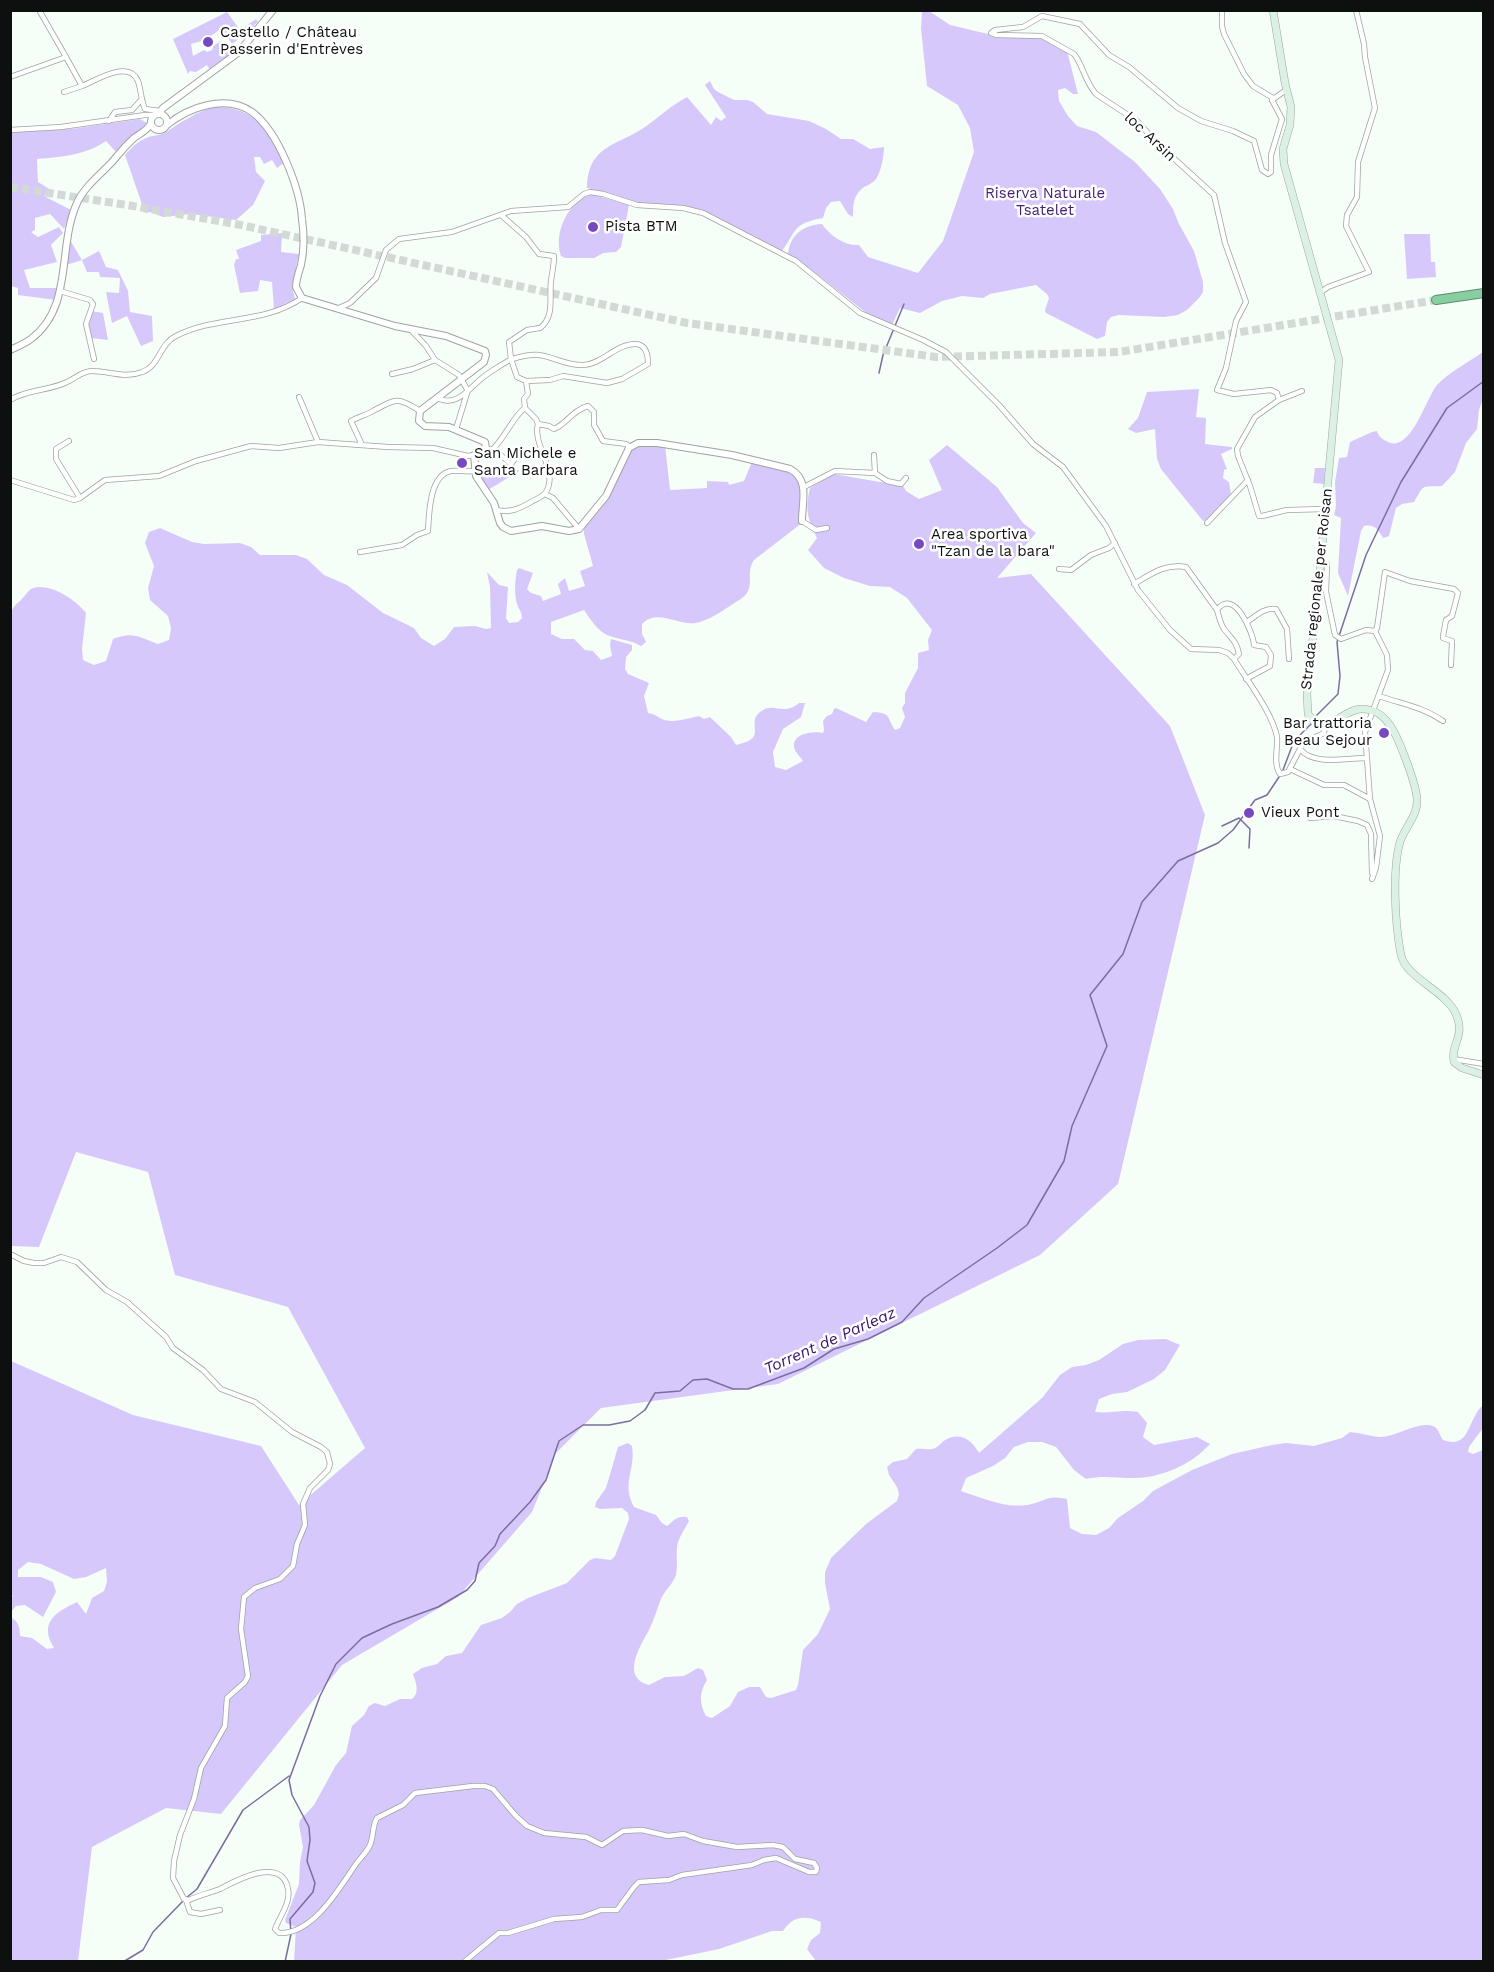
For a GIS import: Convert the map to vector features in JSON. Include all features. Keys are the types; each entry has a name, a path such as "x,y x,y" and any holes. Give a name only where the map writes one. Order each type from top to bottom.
{"highway":[{"path":"1436,300 1483,293"}],"main road":[{"name":"Strada regionale per Roisan","path":"1274,10 1291,118 1283,149 1284,164 1339,360 1306,708 1313,721 1325,726"},
{"path":"1325,726 1358,709 1374,711 1382,716 1393,730 1417,795 1417,809 1401,841 1396,867 1396,904 1402,958 1409,968 1451,1005 1460,1031 1453,1059 1456,1065 1484,1075"}],"street":[{"path":"39,10 82,86"},
{"path":"157,130 152,127 169,105 239,52 273,10"},
{"path":"1222,10 1224,34 1244,74 1253,86 1273,98 1286,90"},
{"path":"1321,292 1328,287 1369,272 1346,226 1347,215 1357,197 1358,162 1375,108 1356,10"},
{"name":"loc Arsin","path":"1273,98 1273,103 1282,119 1271,155 1271,172 1268,174 1263,170 1254,141 1233,131 1201,121 1178,108 1129,67 1117,62 1077,22 1042,16 1023,27 995,30 992,33 1042,36 1074,54 1078,58 1090,88 1137,121 1156,143 1214,195 1226,243 1246,302 1236,321 1226,368 1217,390 1234,394 1271,390 1277,393 1279,400"},
{"path":"10,77 66,57"},
{"path":"64,92 122,70 131,72 138,80 145,109 159,118 163,129 141,134"},
{"path":"109,121 115,112 132,110 141,100"},
{"path":"10,130 140,116 175,118 198,107 222,104 236,105 251,111 264,125 287,164 301,207 302,256 296,281 298,292 303,298 382,323 446,336 485,351 485,360 420,411 419,421 425,426 456,429 485,442 489,449 511,464 521,450"},
{"path":"12,348 33,338 52,313 60,291 68,235 77,203 93,181 134,139 159,118"},
{"path":"339,308 350,303 376,278 383,255 399,239 452,232 518,210 568,207 584,194 595,192 637,205 693,210 784,254 811,272 860,313 946,352 998,404 1033,444 1063,467 1106,526 1133,582 1170,630 1186,646 1196,650 1223,651 1234,659 1274,728 1278,772 1285,774 1306,741 1324,733 1325,726"},
{"path":"438,398 450,400 461,396 483,376 511,359 540,355 566,364 585,365 623,347 635,344 643,346 647,353 648,364 615,382 607,383 563,376 550,380 526,381 517,377 511,359 509,342 527,330 540,328 547,320 551,308 554,256 539,254 526,237 501,215"},
{"path":"60,291 90,300 93,304 86,324 94,359"},
{"path":"10,400 28,392 65,383 85,372 124,376 143,372 155,363 166,342 176,336 212,324 260,317 303,298"},
{"path":"411,330 435,360 456,372 468,391 456,429"},
{"path":"392,374 435,360"},
{"path":"496,510 513,511 545,494 549,484 549,476 537,434 538,424 525,408 524,399 528,394 526,381"},
{"path":"1302,391 1279,400 1255,417 1239,446 1238,456 1259,516 1287,510 1325,509"},
{"path":"299,397 318,442"},
{"path":"362,445 351,420 374,411 392,400 401,401 420,411"},
{"path":"538,424 555,429 571,414 588,406 594,412 595,428 603,441 626,444 630,447"},
{"path":"10,480 71,499 80,498 105,480 159,476 196,461 251,446 279,448 318,442 425,447 468,456 489,449 512,426 517,414 525,408"},
{"path":"69,441 56,449 56,459 80,498"},
{"path":"474,455 475,471 496,510 500,523 503,528 511,531 542,526 569,531 579,529 606,496 630,447 638,443 657,443 732,454 782,466 797,473 804,487 802,521 816,530 826,528"},
{"path":"874,455 875,473"},
{"path":"360,552 402,544 428,531 431,494 440,478 450,471 475,471"},
{"path":"804,487 835,471 875,473 887,481 902,484 906,478"},
{"path":"1207,523 1248,480"},
{"path":"545,494 553,498 579,529"},
{"path":"1059,569 1071,570 1091,555 1115,543"},
{"path":"1321,562 1327,564 1326,592 1339,638 1366,630 1375,631"},
{"path":"1133,582 1170,566 1186,567 1217,610 1223,627 1238,647 1239,654 1234,659"},
{"path":"1310,818 1334,816 1367,825 1372,843 1372,879 1380,841 1370,799 1365,732 1387,676 1388,662 1375,631 1385,572 1410,581 1454,589 1458,593 1452,616 1446,620 1443,636 1452,641 1452,665"},
{"path":"1217,610 1228,603 1234,605 1247,622 1253,635 1254,645 1266,647 1271,655 1270,666 1246,679"},
{"path":"1247,622 1264,611 1276,609 1287,629 1289,659"},
{"path":"1379,696 1431,712 1443,721"},
{"path":"1300,749 1307,756 1317,759 1366,758"},
{"path":"1290,769 1324,785 1344,785 1370,799"},
{"path":"1453,1059 1484,1064"},
{"path":"10,1254 34,1263 44,1263 61,1257 77,1262 106,1290 127,1302 166,1337 173,1348 203,1370 221,1389 255,1402 292,1432 321,1447 328,1455 330,1464 328,1471 310,1488 303,1504 305,1525 297,1544 293,1566 280,1579 255,1588 243,1600 241,1629 248,1676 245,1682 227,1698 225,1726 201,1768 194,1799 180,1835 173,1878 182,1897 186,1900 190,1912 201,1914 220,1910"},
{"path":"186,1900 219,1889 250,1874 273,1873 286,1882 289,1889 286,1905 275,1929 279,1933 289,1933 322,1911 342,1887 371,1843 377,1818 403,1805 415,1793 473,1786 493,1789 527,1826 544,1833 586,1837 602,1845 623,1832 631,1830 668,1836 684,1834 703,1841 737,1847 773,1845 783,1847 795,1859 814,1863 817,1868 816,1872 809,1872 776,1858 752,1865 682,1875 669,1880 639,1882 617,1910 601,1910 582,1917 563,1917 499,1933 464,1962"}],"green space":[{"name":"Riserva Naturale Tsatelet","path":"922,11 929,11 950,25 988,34 1042,37 1067,51 1078,94 1073,94 1065,88 1058,90 1059,101 1068,116 1077,126 1096,132 1135,162 1160,189 1194,251 1203,282 1203,292 1187,310 1178,315 1164,317 1119,315 1111,317 1107,322 1105,336 1097,339 1046,313 1049,298 1036,285 990,294 983,298 962,296 942,301 920,313 900,308 892,325 869,315 788,254 791,241 799,232 809,226 822,224 838,239 848,244 859,245 868,257 918,273 943,241 974,152 970,128 958,105 927,86 921,28"},
{"path":"227,12 240,30 256,19 258,22 254,25 255,27 232,44 222,28 205,40 191,44 193,56 204,50 207,52 212,50 213,46 221,41 227,48 229,47 232,53 209,69 207,65 196,72 190,71 188,74 173,39"},
{"path":"710,81 718,92 734,100 753,102 767,114 809,121 841,139 853,139 870,149 884,147 878,176 858,193 853,217 848,214 840,201 831,202 823,218 797,228 782,251 711,214 696,209 638,203 587,188 589,174 598,155 606,148 645,127 687,97 711,125 716,117 721,121 726,117 705,85"},
{"path":"217,107 230,108 251,116 266,131 284,163 277,168 272,160 264,164 260,157 254,157 256,172 265,181 253,205 236,220 191,214 163,217 150,212 145,213 125,155 144,139 163,134 184,120"},
{"path":"140,119 147,123 116,152 106,141 82,152 37,159 38,182 51,190 44,196 71,210 64,229 50,214 35,218 35,230 31,232 38,237 59,227 63,233 51,245 57,262 24,270 30,288 58,288 56,300 18,295 18,288 11,286 10,132 71,129"},
{"name":"Pista BTM","path":"591,194 629,205 621,247 616,252 603,253 594,258 565,258 561,256 559,247 564,219 575,204"},
{"path":"282,233 281,252 299,254 292,286 295,299 274,309 272,282 260,280 258,291 240,293 234,265 236,259 239,259 236,250 261,241 261,235"},
{"path":"1404,234 1430,234 1431,262 1435,262 1436,277 1407,279"},
{"path":"70,240 82,260 66,265"},
{"path":"99,251 106,267 118,270 128,291 130,312 152,316 153,341 141,346 127,316 112,323 106,292 119,293 120,278 100,277 99,272 87,272 82,260"},
{"path":"91,311 103,313 108,340 91,338 88,322"},
{"path":"1483,352 1483,399 1477,429 1466,443 1455,472 1442,486 1424,488 1414,502 1402,504 1396,508 1389,536 1383,538 1374,527 1364,526 1361,531 1348,596 1338,573 1341,518 1334,515 1335,482 1339,458 1347,457 1350,442 1372,432 1377,431 1379,436 1386,441 1395,443 1403,440 1416,424 1437,385"},
{"path":"1199,389 1196,417 1206,418 1205,444 1232,447 1221,454 1227,469 1224,470 1223,478 1229,482 1231,495 1208,520 1203,521 1161,469 1157,459 1155,429 1136,433 1128,429 1138,418 1147,392"},
{"path":"641,445 665,445 670,490 707,488 707,481 728,482 729,485 744,481 752,462 788,470 800,481 800,524 754,560 750,568 747,593 714,616 696,623 661,617 648,619 642,624 642,634 646,642 641,646 603,633 584,610 551,622 551,634 562,639 574,639 585,650 593,651 601,660 612,656 611,639 632,645 632,650 626,657 625,669 628,674 649,683 644,696 648,713 671,721 699,716 704,719 710,717 736,745 752,739 755,735 755,721 760,712 770,708 788,709 799,703 805,703 801,717 783,729 773,752 775,767 786,770 803,761 795,749 795,740 806,734 823,733 823,721 836,708 866,722 873,712 883,713 888,716 895,730 900,728 905,717 902,708 905,703 905,693 918,668 918,653 929,650 928,640 932,630 907,598 890,587 870,586 844,578 824,568 808,550 817,538 808,513 808,496 810,488 834,474 903,486 906,491 919,499 942,490 929,460 947,445 997,487 1023,523 1036,533 997,578 1031,574 1170,726 1205,815 1118,1184 1040,1255 778,1384 601,1408 556,1453 532,1512 458,1597 342,1665 221,1814 166,1808 92,1847 78,1961 11,1961 10,1617 18,1625 20,1636 32,1638 47,1649 54,1648 48,1632 51,1620 62,1610 77,1602 86,1614 92,1598 104,1591 107,1582 106,1568 86,1577 74,1579 41,1564 28,1562 18,1570 18,1577 41,1577 53,1582 56,1592 43,1617 25,1605 16,1606 11,1612 13,1596 10,1593 11,1361 133,1415 261,1446 299,1505 365,1448 288,1307 175,1275 148,1172 76,1152 39,1247 11,1246 11,612 31,589 38,587 53,590 69,598 86,613 83,660 94,665 106,661 113,639 126,635 158,644 169,640 171,628 168,616 150,600 148,588 154,566 145,543 149,532 160,528 192,542 240,543 251,547 260,555 296,555 307,559 324,575 347,585 383,613 414,628 421,638 434,646 445,639 454,627 491,628 490,587 487,572 499,585 508,587 506,618 509,623 518,622 522,618 515,591 516,574 519,568 533,573 527,589 541,596 543,601 561,594 558,584 565,578 569,591 585,586 580,571 593,566 584,528 612,491 630,450"},
{"path":"506,462 519,471 488,490 480,474 503,475"},
{"path":"1315,468 1325,468 1324,484 1313,483"},
{"path":"1166,1339 1180,1345 1165,1370 1154,1379 1127,1392 1099,1399 1095,1412 1138,1412 1147,1423 1143,1437 1154,1445 1197,1437 1210,1444 1194,1458 1175,1469 1154,1476 1086,1479 1074,1470 1056,1447 1042,1442 1028,1442 1014,1447 1005,1458 993,1466 966,1478 961,1491 993,1502 1018,1506 1055,1497 1067,1499 1070,1528 1082,1534 1096,1535 1109,1528 1118,1518 1143,1501 1153,1491 1192,1470 1232,1454 1286,1443 1314,1446 1342,1438 1350,1432 1385,1437 1422,1425 1435,1427 1443,1440 1459,1441 1468,1432 1483,1405 1483,1428 1469,1447 1468,1452 1473,1454 1483,1450 1483,1961 816,1961 807,1949 811,1940 820,1933 821,1922 810,1918 800,1918 791,1922 783,1931 772,1931 719,1949 661,1961 294,1962 296,1927 286,1923 285,1920 299,1884 303,1847 300,1820 314,1805 336,1765 346,1753 352,1726 364,1715 369,1706 375,1703 385,1706 400,1699 412,1699 417,1690 413,1674 422,1668 437,1664 446,1656 462,1653 481,1625 502,1618 517,1604 528,1598 567,1583 590,1560 595,1558 611,1560 615,1556 629,1519 628,1513 622,1508 600,1509 595,1507 606,1488 618,1447 628,1443 632,1446 629,1491 634,1507 656,1515 667,1526 680,1517 687,1517 689,1521 678,1544 676,1575 661,1599 635,1660 636,1675 640,1681 649,1685 665,1677 684,1676 698,1668 703,1670 707,1680 702,1689 701,1702 706,1716 712,1718 730,1706 738,1692 749,1687 760,1687 766,1697 771,1698 796,1690 803,1650 818,1634 830,1609 825,1572 831,1558 866,1524 897,1501 899,1494 897,1487 887,1467 893,1462 907,1459 916,1449 933,1449 952,1437 966,1439 979,1453 1042,1398 1060,1375 1072,1367 1099,1360 1123,1344 1138,1340"}],"waterway":[{"path":"879,373 883,355 904,304"},
{"name":"Torrent de Parleaz","path":"1315,717 1338,694 1340,676 1337,642 1366,555 1401,482 1447,408 1484,381"},
{"name":"Torrent de Parleaz","path":"1283,770 1294,741 1312,723"},
{"name":"Torrent de Parleaz","path":"285,1962 291,1934 290,1919 313,1892 315,1883 307,1861 309,1827 292,1795 289,1780 320,1696 336,1664 362,1638 438,1607 467,1590 475,1581 479,1563 495,1546 500,1534 530,1502 546,1480 559,1441 583,1425 609,1425 630,1421 645,1410 655,1393 680,1391 693,1380 707,1379 733,1389 748,1389 804,1368 834,1349 868,1339 902,1322 924,1298 1027,1225 1064,1161 1072,1126 1107,1046 1090,995 1123,954 1142,902 1178,861 1218,843 1233,830 1255,800 1267,795 1279,777"},
{"path":"1222,826 1239,818 1250,829 1249,848"},
{"path":"186,1898 197,1889 243,1810 289,1776"},
{"path":"123,1962 143,1950 153,1932 183,1901"}],"tunnel":[{"path":"10,187 241,225 687,323 936,357 1119,352 1436,300"}],"place":[{"name":"Castello / Château Passerin d'Entrèves","path":"208,42"},
{"name":"Pista BTM","path":"593,227"},
{"name":"San Michele e Santa Barbara","path":"462,463"},
{"name":"Area sportiva \"Tzan de la bara\"","path":"919,544"},
{"name":"Bar trattoria Beau Sejour","path":"1384,733"},
{"name":"Vieux Pont","path":"1249,813"}]}
